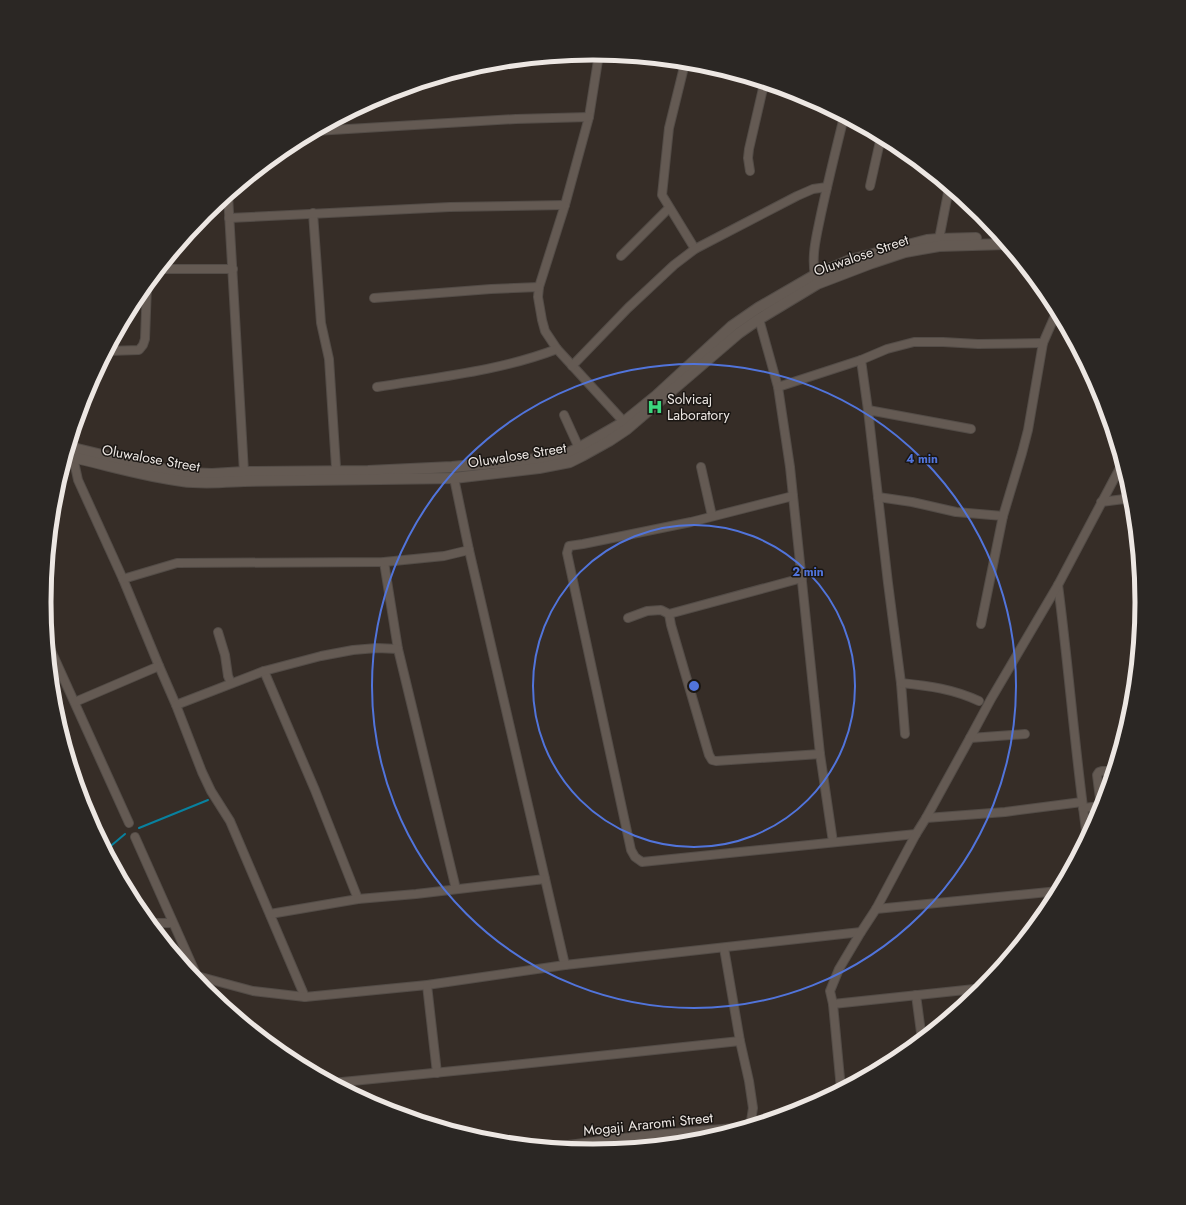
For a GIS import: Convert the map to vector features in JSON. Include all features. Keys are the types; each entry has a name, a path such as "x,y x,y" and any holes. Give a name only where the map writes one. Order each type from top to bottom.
{"street":[{"path":"598,60 589,117 565,205 539,287 539,303 542,320 557,350 624,422"},
{"path":"683,68 669,128 662,195 695,249"},
{"path":"750,171 748,149 763,88"},
{"path":"327,130 516,119 589,117"},
{"path":"815,275 813,267 814,249 843,121"},
{"path":"870,186 880,143"},
{"path":"572,366 628,308 674,265 695,249 798,196 813,189 827,187"},
{"path":"939,239 948,193"},
{"path":"228,202 244,472"},
{"path":"229,218 450,207 565,205"},
{"path":"621,256 669,208"},
{"path":"313,213 321,323 329,359 336,467 335,471"},
{"name":"Oluwalose Street","path":"71,456 154,476 182,481 211,482 310,476 335,471 460,467 538,459 566,454 624,422 656,396 732,326 758,308 815,275 850,260 891,249 939,239 994,238"},
{"name":"Oluwalose Street","path":"74,448 156,468 184,473 212,474 244,472 310,476 454,478 539,468 570,462 628,429 739,333 759,319 817,284 853,269 905,252 939,246 999,244"},
{"path":"166,269 232,268"},
{"path":"374,298 491,288 539,287"},
{"path":"114,350 140,350 143,345 145,339 147,295"},
{"path":"981,624 1004,516 1028,430 1043,343 1054,318"},
{"path":"759,319 778,387 790,467 820,754 833,842"},
{"path":"778,387 861,360 887,349 914,342 978,344 1043,343"},
{"path":"377,387 488,369 557,350"},
{"path":"861,360 901,682 905,734"},
{"path":"868,410 971,429"},
{"path":"564,415 579,448"},
{"path":"70,457 78,480 123,579 176,704 202,772 230,821 305,996"},
{"path":"701,467 712,516"},
{"path":"841,1085 833,1004 830,991 840,969 876,909 990,699 1058,586 1119,470"},
{"path":"454,478 469,550 565,965"},
{"path":"793,496 692,522 569,546 567,550 631,850 642,862 916,834"},
{"path":"878,496 956,512 1004,516"},
{"path":"1101,502 1125,499"},
{"path":"123,579 176,563 384,562 444,556 469,550"},
{"path":"384,562 398,649 456,889"},
{"path":"628,618 654,610 661,610 669,614 802,578"},
{"path":"1058,586 1086,828"},
{"path":"669,614 708,755 712,760 716,761 820,754"},
{"path":"218,632 231,683"},
{"path":"176,704 264,671 321,656 353,650 376,648 398,649"},
{"path":"54,657 129,824"},
{"path":"75,702 159,666"},
{"path":"264,671 315,790 358,899"},
{"path":"901,682 949,690 979,701"},
{"path":"970,738 1025,734"},
{"path":"1100,794 1097,775 1102,771 1108,772"},
{"path":"926,818 1082,805 1096,806"},
{"path":"135,837 193,968"},
{"path":"270,914 358,899 545,879"},
{"path":"876,909 1052,891"},
{"path":"157,924 172,923"},
{"path":"202,977 253,990 305,996 427,985 565,965 861,932"},
{"path":"724,948 740,1041 749,1081 753,1108 751,1121"},
{"path":"427,985 437,1073"},
{"path":"833,1004 973,989"},
{"path":"916,995 921,1033"},
{"path":"339,1081 437,1073 740,1041"},
{"name":"Mogaji Araromi Street","path":"583,1144 640,1136 719,1129"}],"waterway":[{"path":"139,828 208,800"},
{"path":"110,847 125,834"}],"place":[{"name":"Solvicaj Laboratory","path":"655,407"}]}
